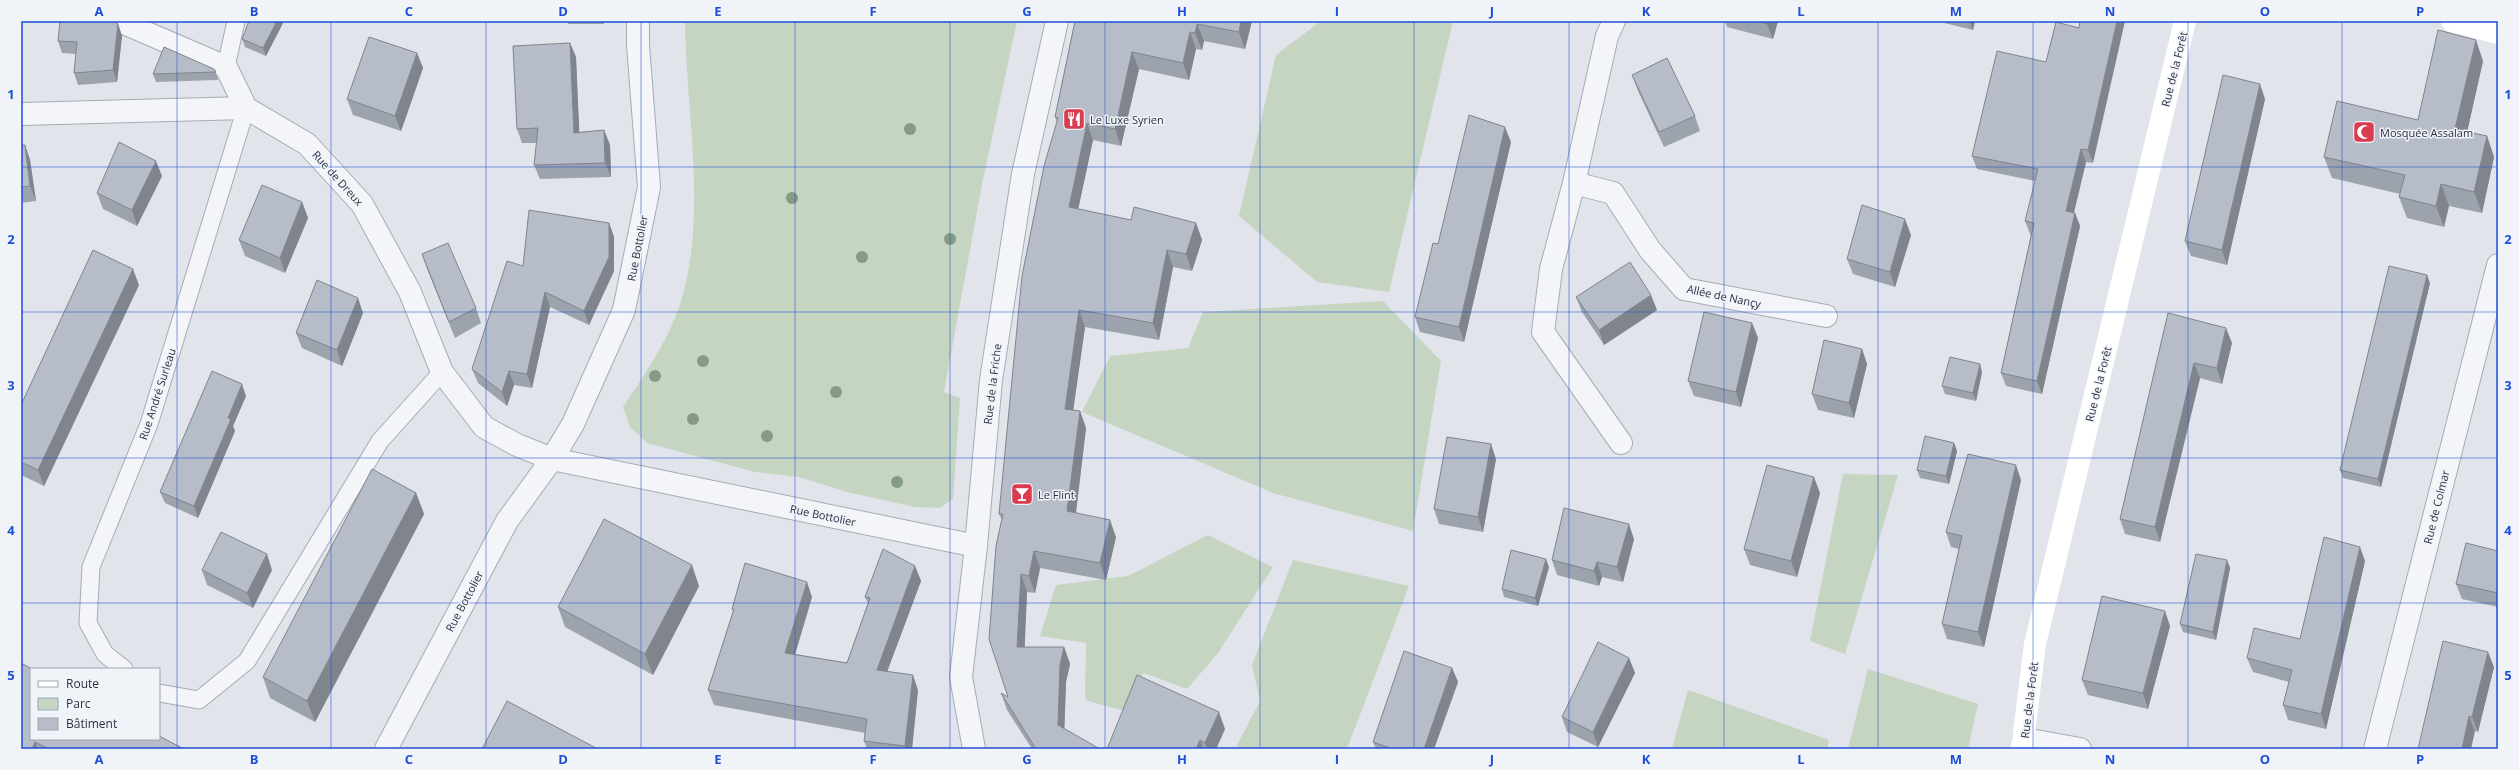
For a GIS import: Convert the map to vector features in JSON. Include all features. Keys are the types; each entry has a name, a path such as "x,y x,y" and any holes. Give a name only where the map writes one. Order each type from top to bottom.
{"street":[{"path":"21,114 246,108 226,67 119,21"},
{"name":"Rue Bottolier","path":"386,749 507,521 552,459 573,424 624,310 649,187 638,45 638,21"},
{"name":"Rue de la Friche","path":"974,749 961,677 976,546 991,380 1023,174 1057,21"},
{"path":"1614,21 1608,36 1574,183 1551,269 1543,332 1621,443"},
{"name":"Rue de la Forêt","path":"2023,744 2035,644 2185,21"},
{"path":"2452,21 2498,33"},
{"name":"Rue de Dreux","path":"246,108 307,144 362,204 410,292 442,372 484,427 517,445 552,459"},
{"name":"Allée de Nançy","path":"1574,183 1613,193 1650,250 1684,289 1826,316"},
{"name":"Rue de Colmar","path":"2375,749 2498,264"},
{"name":"Rue Bottolier","path":"552,459 976,546"},
{"path":"2023,744 2080,749"}],"lane":[{"path":"226,67 236,21"},
{"name":"Rue André Surleau","path":"123,668 105,654 88,623 91,567 149,424 246,108"},
{"path":"160,694 200,700 247,662 380,441 442,372"}],"green space":[{"path":"685,21 1017,21 982,184 944,392 960,398 953,499 940,508 915,507 847,492 799,477 755,472 647,443 630,427 623,407 649,368 671,327 682,298 689,264 693,230 694,195"},
{"path":"1321,21 1453,21 1389,292 1317,282 1239,216 1276,55"},
{"path":"1383,301 1441,361 1413,531 1273,493 1082,412 1110,356 1188,348 1203,312"},
{"path":"1843,474 1898,475 1845,654 1810,641"},
{"path":"1208,535 1273,567 1218,653 1187,689 1144,673 1124,711 1085,700 1086,643 1040,636 1056,585 1128,576"},
{"path":"1293,560 1409,586 1347,749 1235,749 1260,701 1252,665"},
{"path":"1868,669 1978,704 1968,749 1848,749"},
{"path":"1688,690 1829,740 1827,749 1672,749"}],"building":[{"path":"60,21 113,21 118,24 113,70 74,73 77,42 58,41"},
{"path":"249,21 277,21 263,48 242,39"},
{"path":"1075,21 1241,21 1239,32 1197,24 1195,33 1190,32 1183,63 1132,52 1115,129 1087,123 1069,207 1131,220 1134,207 1196,223 1186,254 1167,250 1153,323 1079,310 1065,409 1080,411 1067,511 1110,520 1100,563 1034,551 1029,576 1021,574 1017,647 1064,647 1060,665 1058,725 1100,749 1036,749 1001,693 1008,697 989,639 996,546 1003,514 999,514 1022,276 1044,166 1058,118 1055,117"},
{"path":"1757,21 1768,21 1767,24"},
{"path":"2080,21 2117,21 2088,150 2081,149 2066,211 2075,213 2037,381 2001,373 2034,223 2025,221 2038,169 1972,156 1997,51 2046,62 2056,22 2079,28"},
{"name":"Mosquée Assalam","path":"2438,30 2476,40 2455,129 2487,136 2474,192 2441,184 2436,206 2399,197 2405,175 2324,157 2337,101 2418,120"},
{"path":"369,37 417,53 395,116 347,99"},
{"path":"570,43 574,133 604,130 605,163 534,165 538,128 517,129 513,46"},
{"path":"164,47 214,69 216,72 153,74"},
{"path":"1667,58 1695,116 1659,132 1632,75"},
{"path":"2223,75 2260,84 2222,250 2185,241"},
{"path":"1469,115 1505,127 1459,327 1415,317 1433,243 1438,244"},
{"path":"119,142 156,161 132,210 97,193"},
{"path":"21,145 25,145 30,186 21,187"},
{"path":"262,185 302,202 280,258 239,240"},
{"path":"1862,205 1905,219 1890,272 1847,259"},
{"path":"529,210 609,223 609,257 584,311 545,292 527,374 509,371 502,392 472,369 507,261 523,266"},
{"path":"448,243 476,308 449,322 422,254"},
{"path":"93,250 133,269 38,470 21,462 21,405"},
{"path":"1630,262 1651,295 1599,330 1576,297"},
{"path":"2389,266 2427,275 2378,479 2340,470"},
{"path":"317,280 358,298 337,350 296,333"},
{"path":"1704,312 1752,323 1736,392 1688,381"},
{"path":"2168,313 2226,328 2217,368 2194,363 2155,527 2120,519"},
{"path":"1824,340 1862,349 1849,403 1812,394"},
{"path":"1950,357 1980,364 1973,393 1942,386"},
{"path":"212,371 242,384 228,418 231,419 194,506 160,492"},
{"path":"1925,436 1954,443 1946,476 1917,470"},
{"path":"1447,437 1491,444 1478,517 1434,509"},
{"path":"1968,454 2016,465 1978,632 1942,624 1962,536 1946,532"},
{"path":"1767,465 1814,477 1791,561 1744,549"},
{"path":"372,469 416,493 307,701 263,677"},
{"path":"1564,508 1629,524 1617,567 1597,562 1594,571 1552,560"},
{"path":"604,519 692,565 645,654 558,607"},
{"path":"221,532 267,554 247,593 202,570"},
{"path":"2324,537 2360,547 2321,714 2283,705 2292,670 2247,658 2254,628 2300,639"},
{"path":"2466,543 2498,551 2498,593 2456,584"},
{"path":"883,549 915,566 877,670 913,675 905,746 864,741 867,719 708,690 734,609 732,609 745,563 807,582 785,653 847,663 870,598 865,597"},
{"path":"1511,550 1546,559 1535,598 1502,589"},
{"path":"2196,554 2227,560 2213,632 2180,624"},
{"path":"2102,596 2165,611 2143,693 2082,680"},
{"path":"2443,641 2488,652 2472,717 2469,716 2462,749 2418,749"},
{"path":"1598,642 1629,658 1593,732 1562,717"},
{"path":"1404,651 1452,668 1424,749 1393,749 1373,742"},
{"path":"21,663 30,668 30,740 160,740 160,737 184,749 49,749 35,742 32,749 21,749"},
{"path":"1137,675 1219,712 1205,743 1200,740 1196,749 1107,749"},
{"path":"507,701 596,748 596,749 482,749"}],"place":[{"name":"Le Luxe Syrien","path":"1074,119"},
{"name":"Mosquée Assalam","path":"2364,132"},
{"name":"Le Flint","path":"1022,494"}]}
